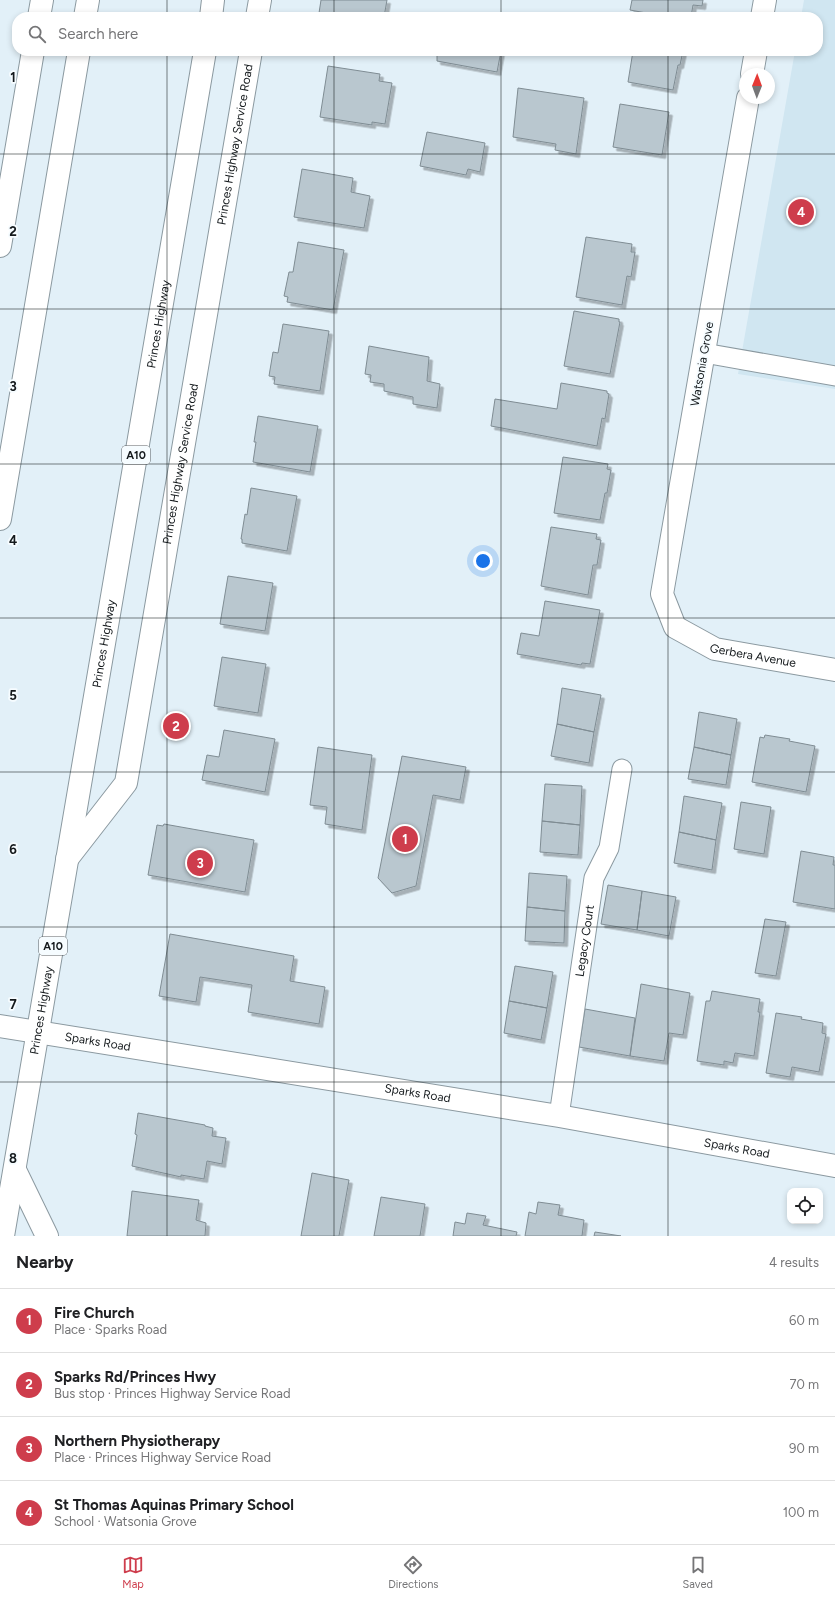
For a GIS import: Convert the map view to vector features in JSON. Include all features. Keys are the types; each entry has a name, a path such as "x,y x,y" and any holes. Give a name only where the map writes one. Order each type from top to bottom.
{"main road":[{"path":"40,12 42,0"},
{"path":"86,12 88,0"},
{"path":"212,12 214,0"},
{"path":"258,12 260,0"},
{"path":"763,12 765,0"},
{"path":"0,246 32,56"},
{"path":"0,519 78,56"},
{"name":"Princes Highway","path":"3,1236 204,56"},
{"name":"Princes Highway Service Road","path":"67,859 126,783 250,56"},
{"path":"753,68 755,56"},
{"name":"Watsonia Grove","path":"675,627 662,594 747,104"},
{"name":"Gerbera Avenue","path":"675,627 715,649 835,670"},
{"name":"Sparks Road","path":"0,1026 559,1116 835,1166"},
{"path":"14,1170 47,1236"}],"lane":[{"path":"704,353 835,376"},
{"name":"Legacy Court","path":"559,1116 594,878 609,848 622,769"}],"shaded area":[{"path":"804,0 835,0 835,389 738,374 794,56 823,56 823,12 802,12"}],"building":[{"path":"321,0 387,0 385,12 319,12"},
{"path":"632,0 703,0 702,6 693,5 692,12 641,12 630,10"},
{"path":"437,56 500,56 497,72 437,61"},
{"path":"632,56 682,56 680,65 678,65 673,90 628,82"},
{"path":"328,66 380,74 379,81 392,83 385,124 372,122 372,125 320,117"},
{"path":"518,88 584,98 576,154 555,150 556,144 513,137"},
{"path":"620,104 669,112 662,155 613,147"},
{"path":"427,132 485,143 480,172 468,169 466,175 420,166"},
{"path":"302,169 353,178 351,192 370,196 364,228 294,217"},
{"path":"586,237 632,244 631,252 635,252 631,277 627,276 622,305 576,297"},
{"path":"298,242 344,250 333,310 287,302 288,297 284,296 289,272 293,272"},
{"path":"574,311 619,319 620,322 610,374 564,366"},
{"path":"283,324 329,331 320,391 274,384 275,377 269,376 273,352 278,353"},
{"path":"369,346 429,357 427,381 440,384 437,408 413,404 413,397 384,391 384,384 370,382 371,375 365,374"},
{"path":"561,383 607,391 609,394 605,419 602,418 597,446 491,426 495,399 557,409"},
{"path":"258,416 318,426 310,472 253,462"},
{"path":"563,457 608,464 607,469 611,470 600,520 554,513"},
{"path":"251,488 297,496 287,551 242,543 241,539 245,514 247,515"},
{"path":"551,527 597,534 596,539 601,540 597,565 593,565 588,595 541,586"},
{"path":"228,576 273,583 265,631 220,624"},
{"path":"545,601 600,610 590,664 582,663 581,665 517,654 521,633 539,636"},
{"path":"222,657 266,664 258,713 214,706"},
{"path":"562,688 601,695 594,732 557,724"},
{"path":"699,712 737,719 731,755 694,747"},
{"path":"557,724 594,732 589,763 551,756"},
{"path":"224,730 275,739 265,792 202,780 207,755 219,757"},
{"path":"765,735 790,739 789,741 815,746 806,792 752,782 760,737 764,738"},
{"path":"318,747 372,755 362,830 325,824 327,807 310,805"},
{"path":"694,747 731,755 726,785 688,779"},
{"path":"402,756 466,767 460,800 433,795 416,886 392,893 378,878"},
{"path":"545,784 582,786 580,825 542,821"},
{"path":"684,796 722,803 716,840 679,832"},
{"path":"741,802 771,807 764,854 734,849"},
{"path":"542,821 580,825 578,855 540,852"},
{"path":"164,824 254,840 245,892 148,875 157,825 163,826"},
{"path":"679,832 716,840 712,870 674,863"},
{"path":"801,851 834,857 835,909 793,902"},
{"path":"529,873 567,876 565,911 527,907"},
{"path":"608,885 642,891 637,930 601,924"},
{"path":"642,891 676,897 669,936 637,930"},
{"path":"527,907 565,911 564,943 525,941"},
{"path":"765,919 786,922 776,976 755,973"},
{"path":"170,934 294,956 290,981 325,987 319,1024 248,1012 252,985 200,977 196,1002 159,996"},
{"path":"515,966 553,972 547,1008 509,1001"},
{"path":"641,984 690,993 683,1035 669,1033 664,1061 630,1056"},
{"path":"712,991 760,999 758,1012 760,1012 754,1056 735,1053 733,1063 724,1061 724,1065 697,1061 706,1001 710,1001"},
{"path":"509,1001 547,1008 541,1040 504,1033"},
{"path":"585,1009 635,1018 630,1056 579,1047"},
{"path":"776,1013 802,1017 801,1019 823,1023 822,1033 826,1034 819,1072 792,1067 790,1077 766,1073"},
{"path":"138,1113 205,1125 213,1128 212,1136 226,1138 222,1164 207,1161 204,1179 181,1175 181,1177 132,1166 137,1135 135,1134"},
{"path":"312,1173 349,1180 339,1236 301,1236"},
{"path":"132,1191 199,1200 196,1220 206,1223 205,1236 127,1236"},
{"path":"381,1197 425,1204 420,1236 374,1236"},
{"path":"538,1202 560,1205 558,1215 584,1220 582,1236 525,1236 529,1212 536,1214"},
{"path":"467,1213 486,1216 483,1225 517,1232 516,1236 453,1236 455,1222 465,1224"},
{"path":"595,1232 621,1236 594,1236"}],"place":[{"name":"St Thomas Aquinas Primary School","path":"801,212"},
{"name":"Sparks Rd/Princes Hwy","path":"176,726"},
{"name":"Fire Church","path":"405,839"},
{"name":"Northern Physiotherapy","path":"200,863"}]}
